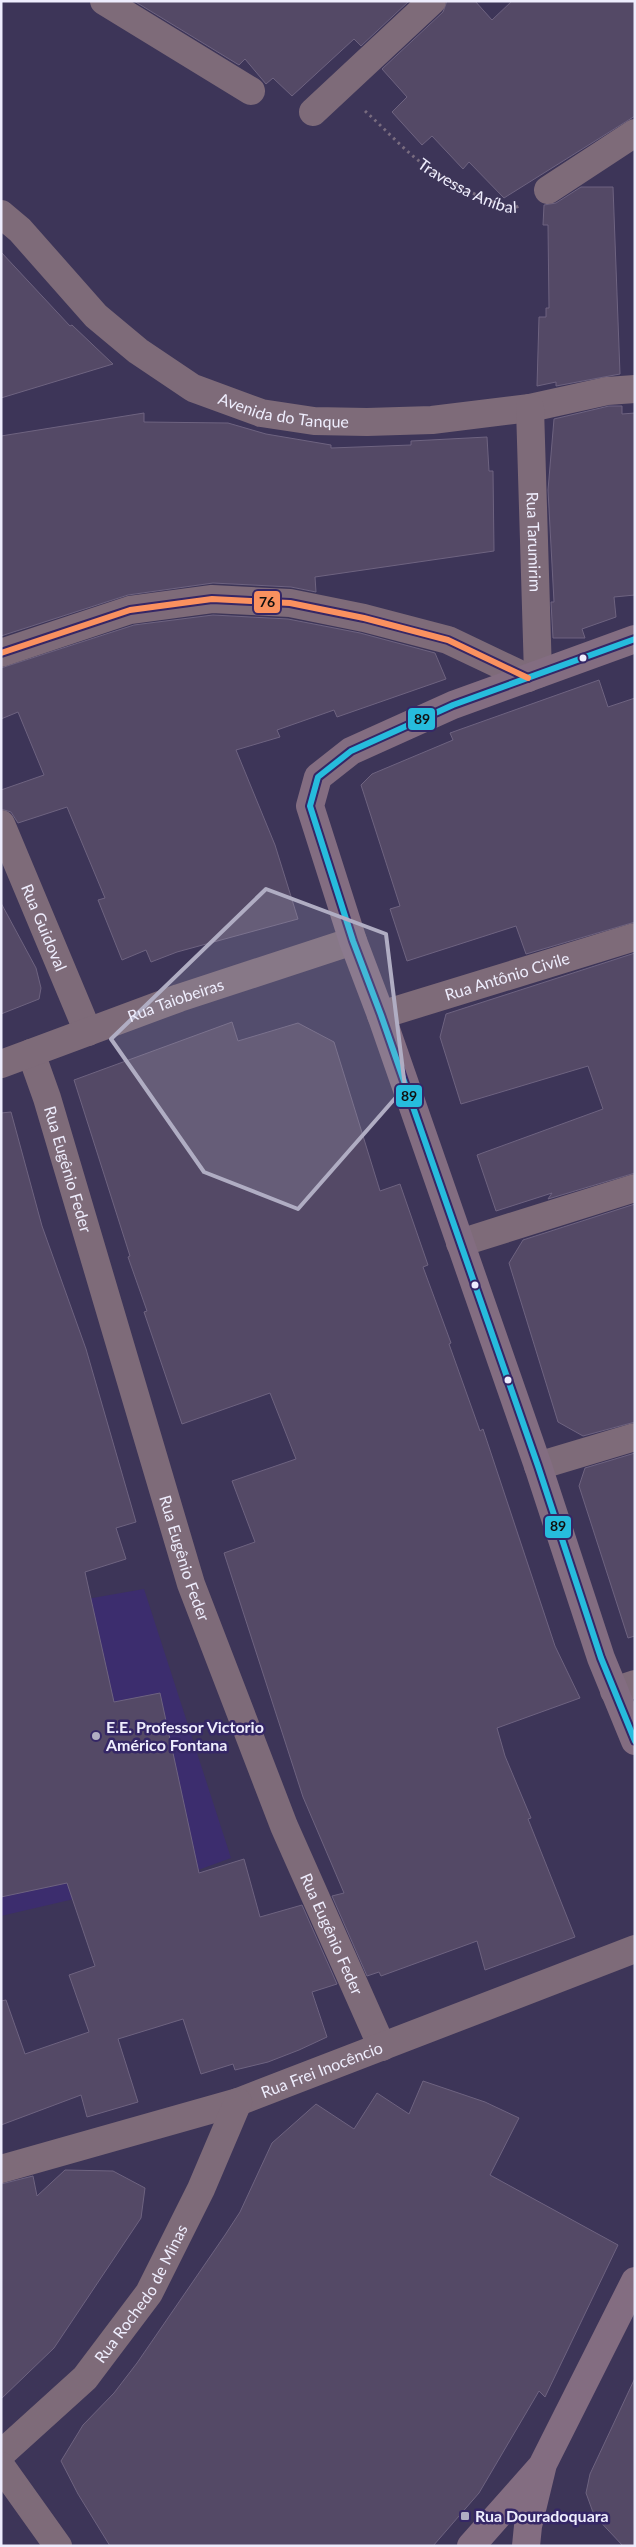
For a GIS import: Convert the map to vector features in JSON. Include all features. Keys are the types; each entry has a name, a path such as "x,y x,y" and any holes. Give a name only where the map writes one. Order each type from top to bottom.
{"main road":[{"path":"635,639 453,705 352,751 318,777 310,806 353,941 381,1015 538,1466 602,1658 625,1688 635,1741"},
{"path":"526,2546 528,2526 543,2464 635,2281"},
{"path":"471,2546 543,2464"}],"street":[{"path":"104,1 251,91"},
{"path":"313,112 432,1"},
{"path":"548,190 635,133"},
{"name":"Avenida do Tanque","path":"1,214 20,230 96,316 138,351 194,388 261,413 314,421 432,420 530,408 606,391 635,389"},
{"name":"Rua Tarumirim","path":"530,408 533,676"},
{"path":"1,653 130,610 212,599 290,603 364,618 448,640 533,676"},
{"name":"Rua Guidoval","path":"1,824 88,1032"},
{"name":"Rua Antônio Civile","path":"381,1015 635,937"},
{"name":"Rua Taiobeiras","path":"1,1064 179,998 353,941"},
{"name":"Rua Eugênio Feder","path":"31,1053 47,1098 191,1584 284,1826 382,2047"},
{"path":"460,1243 635,1188"},
{"path":"538,1466 635,1437"},
{"name":"Rua Frei Inocêncio","path":"1,2169 238,2102 635,1950"},
{"name":"Rua Rochedo de Minas","path":"1,2454 85,2378 149,2293 201,2189 238,2102"},
{"path":"1,2466 58,2546"}],"path":[{"name":"Travessa Aníbal","path":"340,88 419,161 444,178 506,207 515,208 548,190"}],"highlighted area":[{"path":"266,889 386,934 405,1087 298,1209 204,1172 111,1039"}],"shaded area":[{"name":"E.E. Professor Victorio Américo Fontana","path":"144,1589 231,1858 198,1870 1,1916 1,1614"}],"building":[{"path":"134,1 409,1 361,46 354,39 292,96 273,78 266,84 245,59 239,65"},
{"path":"447,1 475,1 492,20 512,1 635,1 635,116 504,198 469,162 463,169 432,136 422,145 392,112 407,97 382,69 443,12"},
{"path":"581,187 613,187 620,374 556,386 556,382 537,386 539,317 546,317 546,308 549,308 548,225 543,225 544,205 556,203"},
{"path":"1,252 70,326 72,325 113,364 1,398"},
{"path":"609,406 622,406 622,414 635,413 635,595 614,597 616,617 582,629 585,638 553,638 551,602 554,602 548,490 554,419"},
{"path":"144,413 144,422 228,423 266,434 331,445 331,448 411,445 411,441 487,437 489,471 493,471 494,551 315,577 316,592 291,587 213,583 128,595 1,636 1,436"},
{"path":"213,615 288,619 360,633 435,653 446,679 337,717 334,710 277,730 280,737 236,750 275,845 298,919 177,952 151,962 146,950 122,960 98,900 105,898 67,807 18,823 11,812 1,809 1,790 44,775 18,712 1,719 1,668 134,625"},
{"path":"599,680 608,707 635,698 635,922 526,954 516,926 407,961 390,909 400,906 361,785 372,774 453,740 450,733"},
{"path":"1,903 36,968 41,988 39,999 1,1014"},
{"path":"635,953 635,1173 548,1199 552,1193 496,1211 477,1155 603,1109 588,1066 461,1104 440,1037 446,1014"},
{"path":"232,1022 238,1041 298,1023 334,1042 380,1191 400,1184 428,1265 423,1267 451,1343 449,1344 480,1431 483,1429 555,1646 580,1698 497,1728 505,1756 531,1818 528,1819 575,1937 485,1970 477,1941 381,1976 379,1972 367,1976 332,1896 344,1893 303,1797 224,1553 255,1542 232,1481 296,1459 270,1393 182,1424 144,1312 147,1311 128,1257 130,1256 74,1080"},
{"path":"11,1112 42,1226 86,1349 136,1522 116,1528 126,1559 85,1572 114,1702 160,1693 199,1873 244,1859 260,1917 302,1905 337,1984 312,1992 327,2037 299,2050 268,2062 235,2070 233,2064 201,2074 183,2019 118,2039 138,2102 87,2117 81,2095 1,2125 1,2001 6,2000 25,2054 89,2032 69,1975 95,1966 67,1883 1,1897 1,1113"},
{"path":"635,1204 635,1422 583,1436 558,1422 509,1263 523,1240"},
{"path":"635,1453 635,1636 628,1638 579,1486 585,1468"},
{"path":"423,2081 485,2102 519,2118 490,2175 618,2245 545,2397 539,2391 479,2493 433,2546 110,2546 78,2494 61,2461 83,2425 114,2393 137,2363 225,2235 240,2212 272,2143 316,2104 354,2129 377,2093 409,2114"},
{"path":"65,2170 113,2171 145,2188 141,2218 54,2348 1,2399 1,2184 33,2176 37,2196"},
{"path":"635,2378 635,2546 623,2546 594,2515 586,2493 590,2474"}],"transit line":[{"name":"76","path":"1,653 130,610 212,599 290,603 364,618 448,640 528,678"},
{"name":"89","path":"635,639 453,705 351,751 318,777 310,806 353,941 381,1015 538,1466 601,1658 635,1741"}],"place":[{"name":"E.E. Professor Victorio Américo Fontana","path":"96,1736"},
{"name":"Rua Douradoquara","path":"465,2516"}]}
